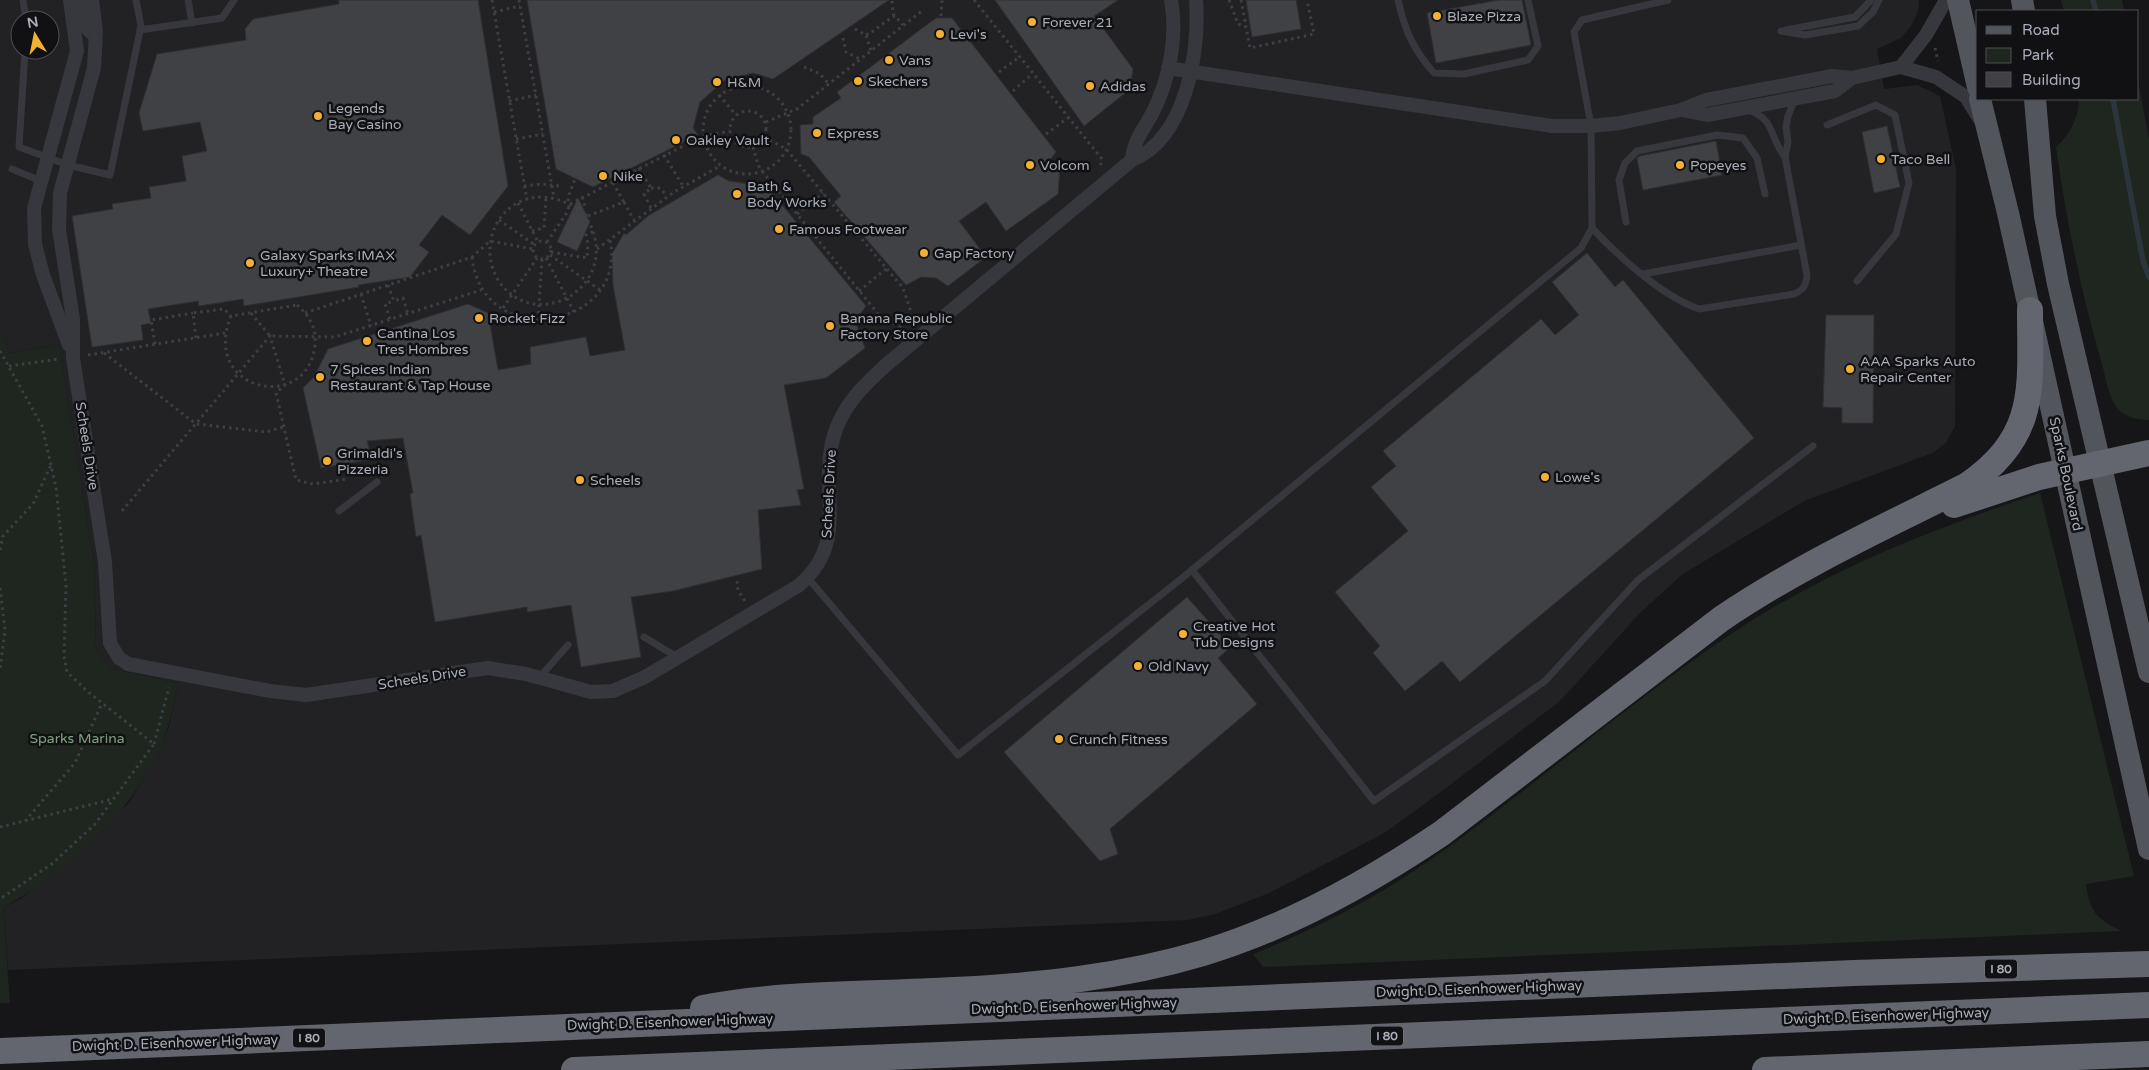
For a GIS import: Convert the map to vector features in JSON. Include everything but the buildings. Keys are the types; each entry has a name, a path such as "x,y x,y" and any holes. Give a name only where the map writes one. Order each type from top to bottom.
{"highway":[{"path":"617,1024 744,1000 1038,985 1098,977 1179,959 1248,938 1336,898 1408,856 1442,833 1721,619 1768,587 1811,562 1966,486 1988,470 2011,445 2022,425 2030,386 2030,310"},
{"path":"1852,543 1981,496 2066,471 2149,453"},
{"path":"1854,973 1969,959 2149,951"},
{"name":"Dwight D. Eisenhower Highway","path":"0,1051 1854,973 2149,964"},
{"name":"Dwight D. Eisenhower Highway","path":"574,1070 2149,1005"},
{"path":"1765,1070 2149,1054"}],"main road":[{"path":"1958,0 1976,78"},
{"name":"Sparks Boulevard","path":"1980,100 2030,310 2149,849"},
{"path":"2035,100 2045,216 2058,284 2102,463 2149,672"}],"street":[{"path":"70,0 77,52 34,208 35,244 43,275 73,358"},
{"path":"82,0 86,27 96,36"},
{"name":"Scheels Drive","path":"92,0 96,36 94,68 60,193 59,229 73,319 73,358 102,541 110,643 113,651 128,664 270,691 306,695 488,668 539,678 591,692 613,691 645,677 808,578 816,569 827,546 831,515 830,451 839,422 851,400 886,364 1132,160 1146,155 1165,132 1185,97 1193,72 1197,35 1196,0"},
{"path":"1132,160 1133,146 1152,113 1168,68 1172,40 1171,0"},
{"path":"1901,67 1926,34 1946,0"},
{"path":"1168,68 1552,126 1591,126 1682,110 1706,100 1832,76 1852,78 1901,67 1936,77 1966,97 1988,131"},
{"path":"1682,110 1707,115 1835,91 1852,78"}],"lane":[{"path":"24,60 19,147 68,165 110,175 140,30 136,0"},
{"path":"188,0 192,23"},
{"path":"140,30 222,18 234,0"},
{"path":"1398,0 1403,24 1417,54 1434,73 1464,74 1528,60 1538,46 1528,0"},
{"path":"808,578 958,755 1192,570 1581,248 1592,228 1591,126 1574,32 1582,20 1668,0"},
{"path":"1871,0 1855,17 1780,31 1804,35 1858,26 1872,12 1879,0"},
{"path":"1592,228 1617,255 1685,304 1699,309 1794,294 1802,290 1806,284 1807,275 1785,157 1788,142 1786,127 1788,116 1796,98"},
{"path":"1827,125 1876,105 1895,115 1909,183 1896,234 1858,280"},
{"path":"1742,108 1760,114 1768,121 1778,149 1785,157"},
{"path":"1626,222 1619,180 1625,163 1637,151 1717,134 1743,138 1757,158 1765,194"},
{"path":"12,169 41,181"},
{"path":"1643,274 1801,245"},
{"path":"1192,570 1374,801 1545,681 1638,580 1813,446"},
{"path":"339,511 377,482"},
{"path":"644,637 677,657"},
{"path":"539,678 568,646"}],"path":[{"path":"492,0 527,200"},
{"path":"518,0 554,198"},
{"path":"936,0 941,0 941,16"},
{"path":"974,0 1018,58 1102,159 1099,173"},
{"path":"1229,0 1238,24 1246,27"},
{"path":"1241,0 1250,48 1314,34 1308,0"},
{"path":"892,1 895,16 903,25"},
{"path":"494,12 520,6"},
{"path":"766,122 797,109 923,10"},
{"path":"866,36 877,30 882,22 895,16"},
{"path":"855,29 866,36 871,51"},
{"path":"843,38 846,52 860,59"},
{"path":"1934,46 1940,69"},
{"path":"999,72 1018,58"},
{"path":"804,67 820,74 829,84"},
{"path":"1013,90 1032,74"},
{"path":"751,85 772,93 788,113 791,126 790,142 783,156 772,167 744,174 730,172 709,154 702,127 705,114 719,95 735,87 751,85"},
{"path":"509,101 536,95"},
{"path":"719,95 736,115"},
{"path":"747,110 763,117 766,122 764,137 753,147 741,146 736,142 730,131 730,125 736,115 747,110"},
{"path":"1046,134 1068,118"},
{"path":"538,320 546,242 566,214 570,205 612,181 703,136 730,131"},
{"path":"555,132 559,166 576,176 592,182 619,167"},
{"path":"516,140 543,134"},
{"path":"764,137 786,149 887,268 906,292 914,323"},
{"path":"753,147 762,171 878,315 906,330"},
{"path":"664,155 684,186"},
{"path":"597,250 668,196 721,166"},
{"path":"639,168 651,188"},
{"path":"570,205 568,198 576,176"},
{"path":"612,181 634,220"},
{"path":"524,186 552,184 561,186"},
{"path":"651,208 644,194 651,188 660,188 668,196"},
{"path":"797,214 823,193"},
{"path":"305,313 472,257 490,241 499,220 518,203 546,197 554,198 588,216 624,202"},
{"path":"532,231 544,228 546,197"},
{"path":"582,197 586,209"},
{"path":"518,203 532,231 536,245"},
{"path":"499,220 536,245 545,256 574,312"},
{"path":"490,241 492,269 501,284 522,300 539,304 556,303 567,298 587,282 594,268 597,250 594,231 590,224"},
{"path":"545,256 586,258 588,245 586,235 594,231"},
{"path":"472,257 473,268 481,290 487,298 523,318 546,320 567,316 587,305 600,290 610,268 610,239"},
{"path":"490,241 536,245 546,242"},
{"path":"545,256 600,290"},
{"path":"503,308 545,256"},
{"path":"859,291 887,268"},
{"path":"388,285 394,301"},
{"path":"122,511 270,336 335,337 481,290"},
{"path":"361,294 371,326"},
{"path":"390,320 385,304 403,298 408,314"},
{"path":"231,316 296,305 305,313 315,336 315,350 309,365 299,377 276,393 296,480 313,484 347,479"},
{"path":"155,344 151,320 224,309 231,316"},
{"path":"251,313 270,336 285,385"},
{"path":"193,314 196,338"},
{"path":"231,316 225,333 227,356 237,373 246,380 261,386 285,385"},
{"path":"9,366 73,358 225,333"},
{"path":"0,351 42,426 51,465 64,546 67,611 64,656 67,672 102,704 154,744"},
{"path":"104,352 196,424 266,432 283,427"},
{"path":"0,550 3,536 33,504 51,465"},
{"path":"737,581 738,591 747,604"},
{"path":"0,588 6,630 0,670"},
{"path":"0,899 53,863 95,824 115,799 154,744 167,700 172,672"},
{"path":"25,821 75,764 102,704"},
{"path":"0,828 115,799"}],"shaded area":[{"path":"0,0 1919,0 1918,12 1911,26 1901,38 1877,49 1884,89 1917,85 1940,96 1956,169 1955,426 1946,443 1932,453 1804,501 1683,574 1641,612 1559,702 1386,832 1267,894 1215,914 1188,920 8,970 3,908 22,898 129,803 159,752 169,726 178,683 113,669 104,660 96,647 94,563 59,345 10,353 0,330"}],"green space":[{"path":"2061,0 2122,0 2124,10 2064,10"},
{"path":"2139,86 2149,139 2149,420 2141,420 2126,415 2120,411 2113,401 2087,308 2075,255 2056,147 2066,137 2073,125 2079,100 2139,100"},
{"name":"Sparks Marina","path":"0,328 10,353 59,345 94,563 96,647 104,660 113,669 178,683 160,750 131,797 100,835 64,867 3,908 10,1003 0,1003"},
{"path":"2040,493 2134,876 2086,884 2090,902 2096,914 2106,923 2122,931 1263,967 1253,954 1327,921 1375,895 1421,866 1480,824 1660,684 1770,609 1882,552 1960,521"}],"waterway":[{"path":"2093,0 2096,10"},
{"path":"2113,100 2143,261 2149,277"}],"place":[{"name":"Blaze Pizza","path":"1437,16"},
{"name":"Forever 21","path":"1032,22"},
{"name":"Levi's","path":"940,34"},
{"name":"Vans","path":"889,60"},
{"name":"Skechers","path":"858,81"},
{"name":"H&M","path":"717,82"},
{"name":"Adidas","path":"1090,86"},
{"name":"Legends Bay Casino","path":"318,116"},
{"name":"Express","path":"817,133"},
{"name":"Oakley Vault","path":"676,140"},
{"name":"Taco Bell","path":"1881,159"},
{"name":"Volcom","path":"1030,165"},
{"name":"Popeyes","path":"1680,165"},
{"name":"Nike","path":"603,176"},
{"name":"Bath & Body Works","path":"737,194"},
{"name":"Famous Footwear","path":"779,229"},
{"name":"Gap Factory","path":"924,253"},
{"name":"Galaxy Sparks IMAX Luxury+ Theatre","path":"250,263"},
{"name":"Rocket Fizz","path":"479,318"},
{"name":"Banana Republic Factory Store","path":"830,326"},
{"name":"Cantina Los Tres Hombres","path":"367,341"},
{"name":"AAA Sparks Auto Repair Center","path":"1850,369"},
{"name":"7 Spices Indian Restaurant & Tap House","path":"320,377"},
{"name":"Grimaldi's Pizzeria","path":"327,461"},
{"name":"Lowe's","path":"1545,477"},
{"name":"Scheels","path":"580,480"},
{"name":"Creative Hot Tub Designs","path":"1183,634"},
{"name":"Old Navy","path":"1138,666"},
{"name":"Crunch Fitness","path":"1059,739"}]}
